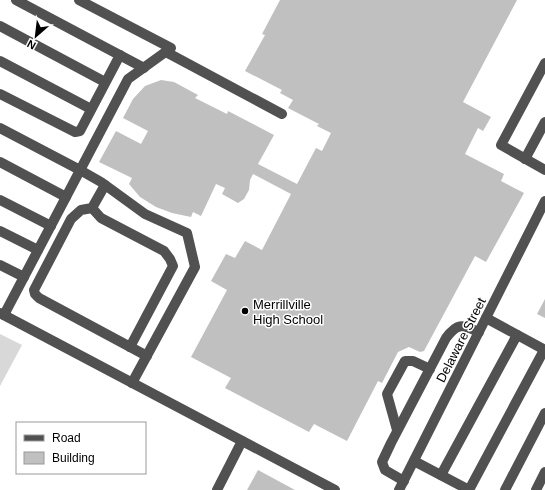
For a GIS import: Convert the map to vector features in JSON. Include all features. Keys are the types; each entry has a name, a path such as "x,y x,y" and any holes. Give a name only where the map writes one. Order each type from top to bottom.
{"street":[{"path":"16,0 144,68"},
{"path":"79,0 170,48 128,79 21,282 2,314 334,490"},
{"path":"0,26 105,82"},
{"path":"166,52 282,114"},
{"path":"0,94 75,132 80,131 120,55"},
{"path":"0,61 91,109"},
{"path":"545,63 501,145 545,170"},
{"path":"525,159 545,122"},
{"path":"0,128 80,170 105,185 144,214 187,233 195,267 132,383"},
{"path":"0,162 66,197"},
{"path":"92,208 105,185"},
{"path":"0,200 51,226"},
{"name":"Delaware Street","path":"402,486 545,201"},
{"path":"35,294 34,290 71,219 81,210 92,208"},
{"path":"92,208 101,218 164,252 170,259 173,266 130,347"},
{"path":"0,231 38,250"},
{"path":"0,265 35,294 147,356"},
{"path":"414,461 469,490 545,350 486,318"},
{"path":"402,486 385,470 382,462 397,430 446,338 453,328 466,326 479,332"},
{"path":"441,475 516,335"},
{"path":"397,430 387,394 405,361 412,361 430,369"},
{"path":"505,490 545,413"},
{"path":"217,490 242,441"},
{"path":"536,490 545,472"}],"shaded area":[{"path":"0,334 22,345 0,386"}],"building":[{"path":"280,0 517,0 463,102 491,117 483,131 478,128 465,154 504,174 501,181 524,193 486,262 475,256 424,351 420,352 409,347 398,352 382,383 378,381 347,441 314,424 309,432 225,388 231,378 191,357 227,290 211,281 226,254 235,258 245,241 262,250 291,194 253,174 250,180 249,190 244,199 238,203 222,194 225,188 216,184 201,216 193,212 191,217 172,213 156,207 140,197 129,184 132,178 99,162 116,131 141,144 148,131 123,118 133,99 145,86 161,80 174,82 198,95 195,98 227,114 228,111 274,135 258,164 297,184 316,148 322,151 331,133 317,126 319,124 288,108 293,100 280,93 282,90 245,71 265,35 262,34"},
{"path":"545,299 545,318 537,314"},
{"path":"258,470 295,490 247,490"}],"place":[{"name":"Merrillville High School","path":"245,311"}]}
